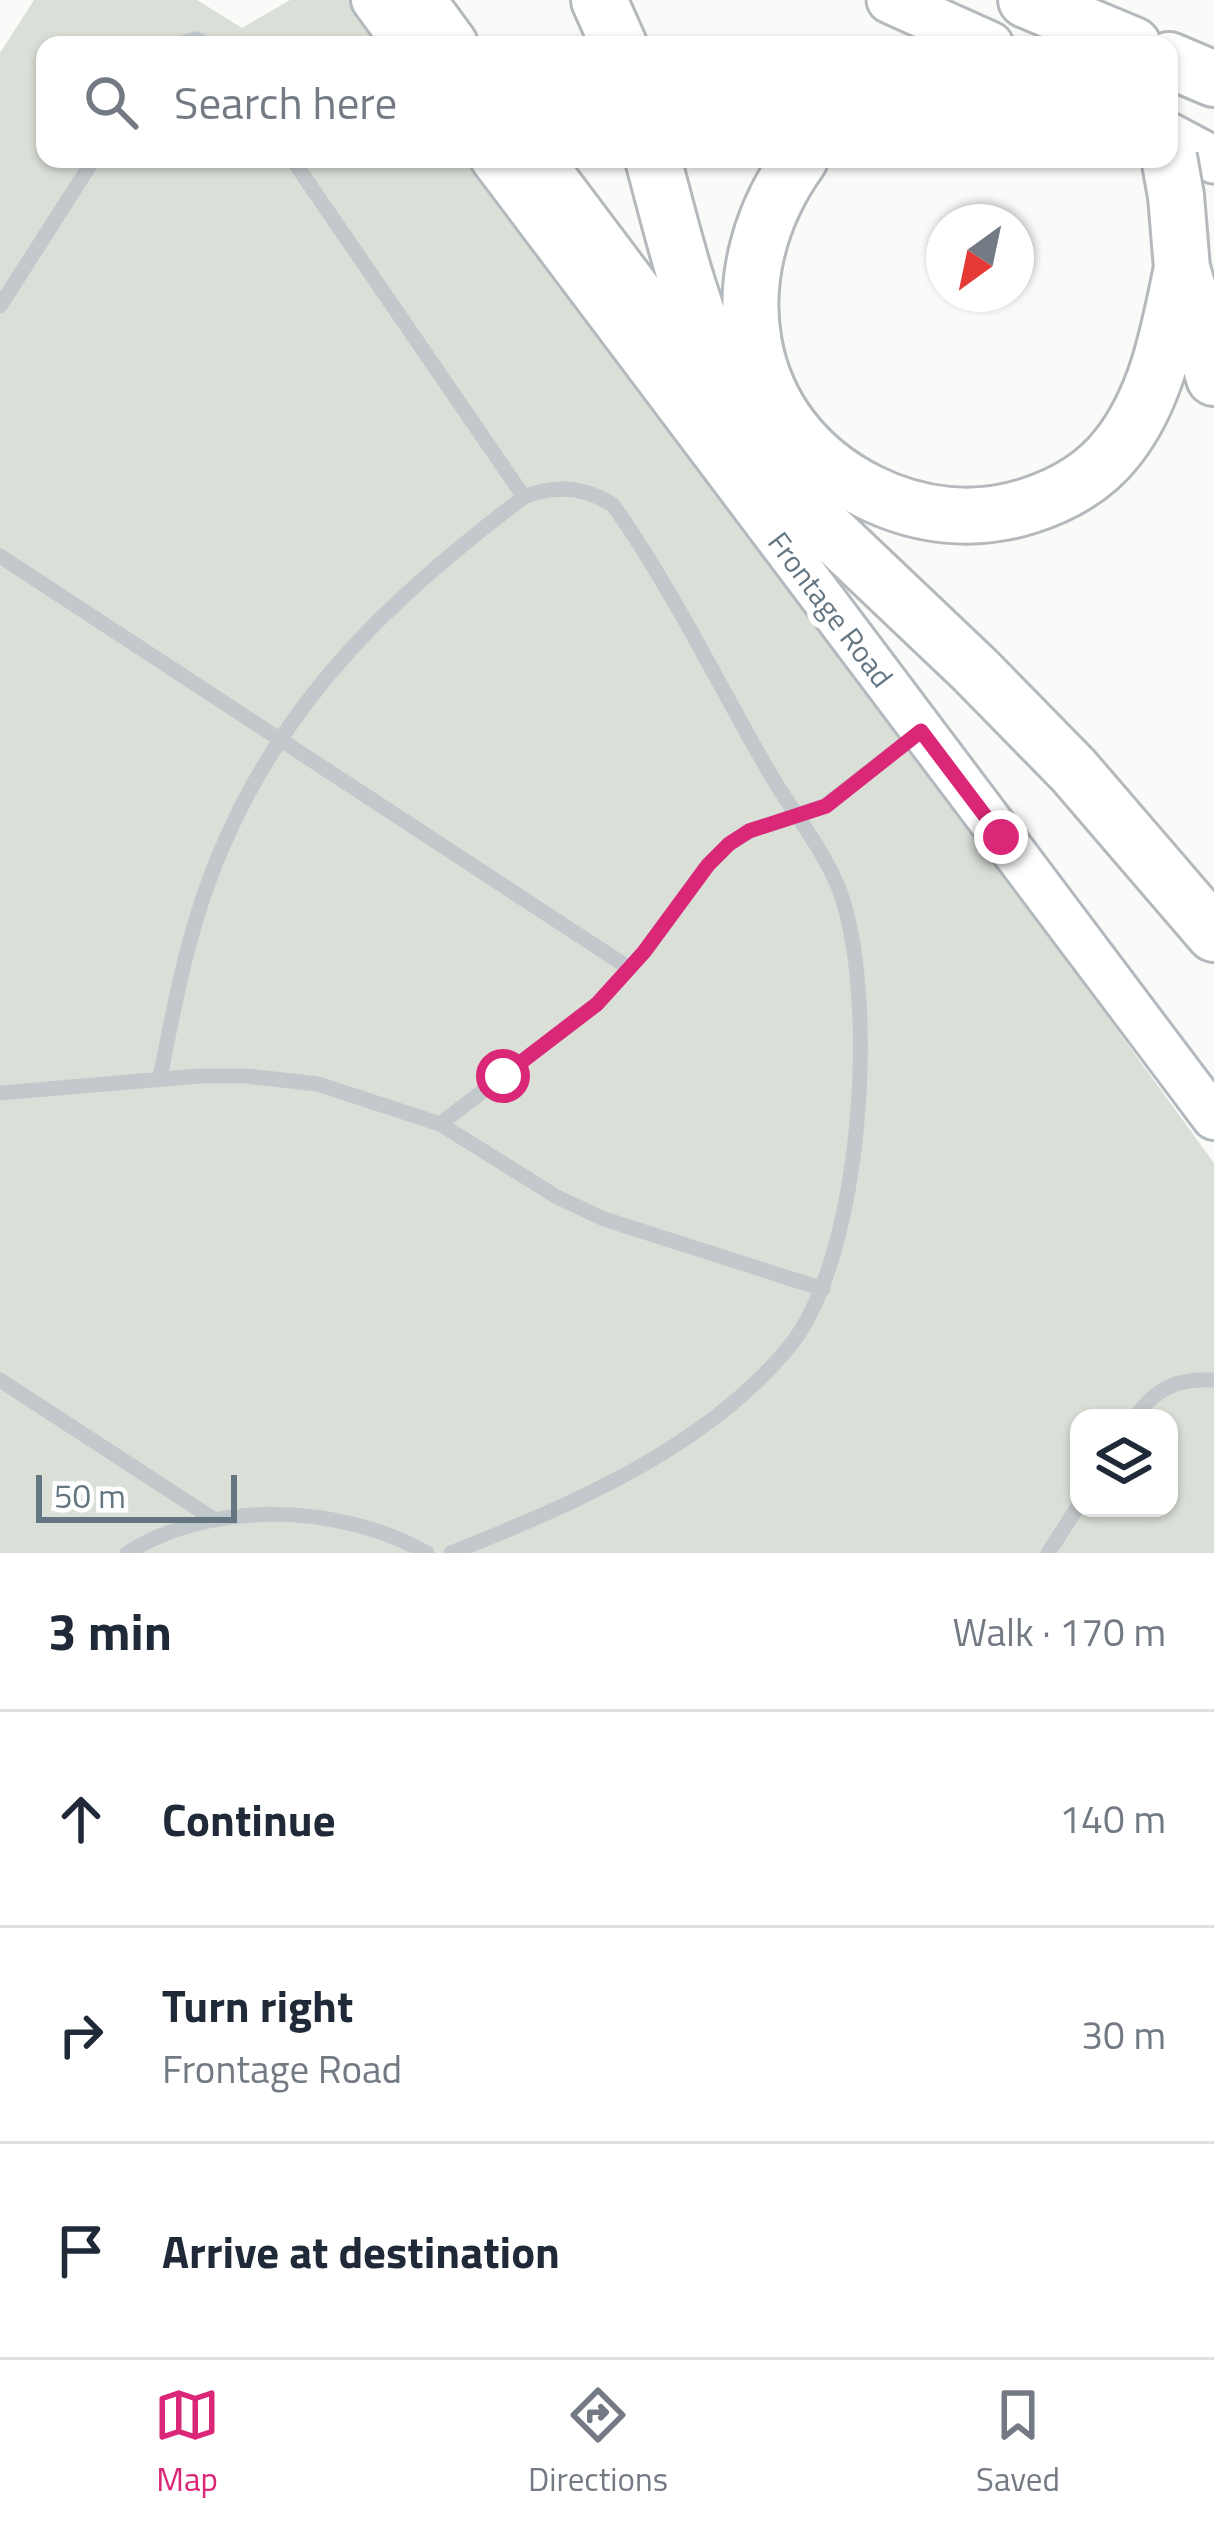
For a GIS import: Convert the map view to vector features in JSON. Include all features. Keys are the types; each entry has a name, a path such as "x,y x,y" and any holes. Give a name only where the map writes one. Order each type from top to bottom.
{"highway":[{"path":"417,0 443,36"},
{"path":"599,0 615,36"},
{"path":"1024,0 1110,36"},
{"path":"1139,0 1146,36"},
{"path":"1178,64 1214,79"},
{"path":"541,168 796,500 1073,770 1214,934"},
{"path":"656,168 703,335 755,441 796,500"},
{"path":"793,168 761,226 751,265 758,361 775,404 803,447 839,477 920,512 963,517 1008,512 1054,497 1088,477 1118,448 1141,409 1162,354 1182,268 1189,170"},
{"path":"1182,268 1214,378"}],"main road":[{"path":"890,0 969,36"},
{"path":"1024,0 1094,36"},
{"path":"1178,81 1214,101"}],"street":[{"path":"373,0 399,36"},
{"name":"Frontage Road","path":"499,168 1214,1118"}],"lane":[{"path":"0,306 88,168"},
{"path":"298,168 524,497"},
{"path":"160,1078 179,979 220,850 280,740 320,682 387,609 524,497 579,489 613,505 838,887 856,972 858,1093 853,1154 842,1221 823,1289 793,1342 772,1366 715,1415 591,1492 451,1553"},
{"path":"0,556 629,968"},
{"path":"440,1124 566,1030 629,968 729,844 749,831 826,806 921,731"},
{"path":"0,1093 200,1076 318,1084 440,1124 557,1197 604,1219 823,1289"},
{"path":"1142,1409 1169,1384 1214,1379"},
{"path":"0,1380 215,1520"},
{"path":"127,1553 215,1520 309,1516 367,1528 427,1553"},
{"path":"1048,1553 1071,1517"}],"shaded area":[{"path":"34,0 197,0 242,28 290,0 349,0 376,36 36,36 36,168 477,168 762,541 1214,1163 1214,1553 0,1553 0,53"}],"route":[{"path":"503,1076 597,1004 729,844 771,822 826,806 921,731 1001,837"}]}
